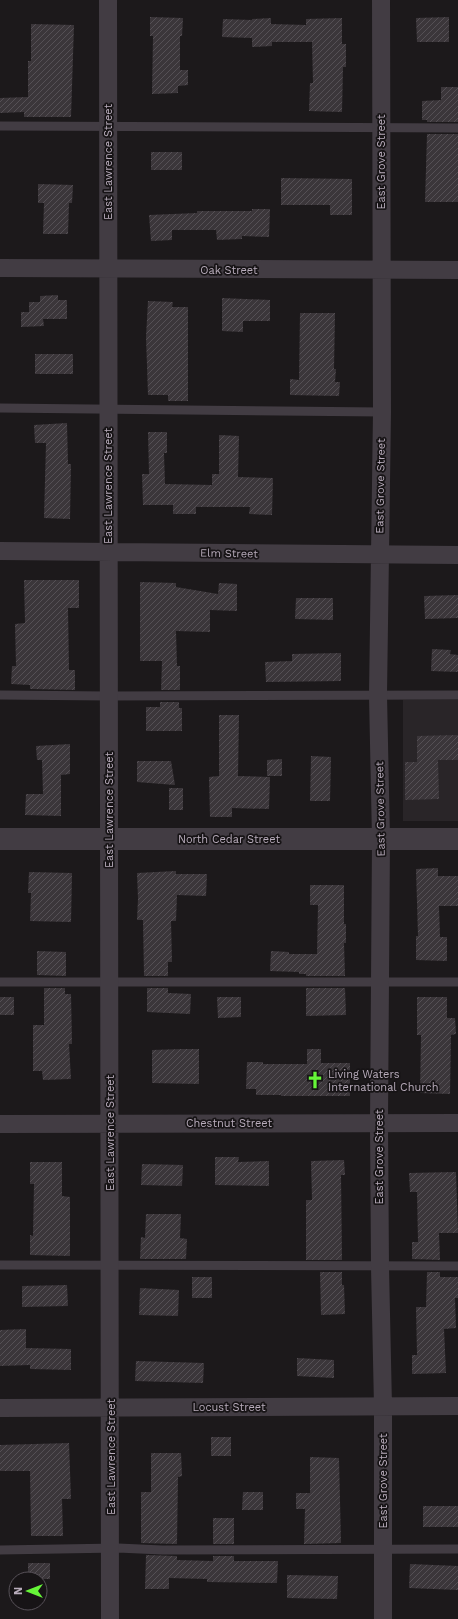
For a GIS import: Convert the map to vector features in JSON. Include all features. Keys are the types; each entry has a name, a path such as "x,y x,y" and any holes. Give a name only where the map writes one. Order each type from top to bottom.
{"street":[{"name":"East Lawrence Street","path":"108,0 108,696 111,1265 110,1619"},
{"name":"East Grove Street","path":"381,0 382,412 378,695 381,839 379,1124 383,1406 383,1619"},
{"name":"Oak Street","path":"0,268 458,270"},
{"name":"Elm Street","path":"0,552 458,555"},
{"name":"North Cedar Street","path":"0,839 458,839"},
{"name":"Chestnut Street","path":"0,1124 458,1123"},
{"name":"Locust Street","path":"0,1408 111,1406 458,1406"}],"lane":[{"path":"0,126 108,128 381,126 458,128"},
{"path":"0,408 382,412"},
{"path":"0,695 458,695"},
{"path":"0,982 458,982"},
{"path":"0,1265 458,1266"},
{"path":"0,1550 458,1549"}],"shaded area":[{"path":"403,700 458,700 458,821 403,821"}],"building":[{"path":"150,17 183,18 182,36 180,36 180,70 188,70 188,85 178,86 178,93 152,94 153,36 150,36"},
{"path":"449,17 449,42 417,42 416,18"},
{"path":"271,18 271,24 306,25 306,19 342,18 342,44 346,44 346,67 343,67 342,112 309,111 310,83 313,83 312,42 272,42 272,46 252,47 252,38 222,37 223,19 252,20"},
{"path":"31,24 74,25 71,117 24,117 24,112 0,113 0,98 28,97 28,61 31,61"},
{"path":"441,87 458,87 458,122 427,122 427,120 422,120 422,101 441,100"},
{"path":"427,134 458,134 458,202 425,202"},
{"path":"151,152 182,152 182,170 151,170"},
{"path":"281,178 352,179 352,215 330,215 330,205 281,205"},
{"path":"38,184 73,185 72,203 69,203 68,234 43,234 44,203 38,203"},
{"path":"252,209 270,209 269,237 242,236 242,239 217,240 216,230 172,230 172,240 151,241 149,215 197,213 197,211 252,211"},
{"path":"58,295 58,300 67,300 67,319 43,319 44,326 21,327 21,312 29,312 29,302 40,302 40,296"},
{"path":"222,298 270,300 270,321 243,321 243,332 222,331"},
{"path":"148,301 173,302 172,307 188,307 188,401 168,401 168,395 148,395 146,337"},
{"path":"300,313 335,313 334,369 336,369 335,382 340,382 339,396 290,395 290,379 299,380"},
{"path":"35,354 73,354 73,374 35,374"},
{"path":"67,423 68,464 71,464 70,519 44,518 46,443 35,443 34,425"},
{"path":"148,432 167,432 167,453 164,453 165,484 212,485 212,474 219,474 219,435 239,436 238,477 273,478 272,515 249,514 250,507 196,507 196,514 173,514 173,505 143,505 142,474 149,474"},
{"path":"24,580 79,580 79,608 68,608 69,670 75,670 75,690 30,689 30,685 11,684 12,666 16,666 15,624 25,623"},
{"path":"140,582 176,583 176,587 218,594 219,583 237,584 237,611 210,610 210,632 176,631 177,666 180,666 180,690 161,690 162,661 140,661"},
{"path":"458,595 458,618 425,619 424,596"},
{"path":"296,598 333,598 333,620 295,619"},
{"path":"432,649 451,650 450,654 458,655 458,672 431,671"},
{"path":"341,653 341,681 266,682 265,662 292,661 292,654"},
{"path":"160,702 179,702 179,708 182,708 182,731 146,731 146,707 160,707"},
{"path":"219,715 239,715 238,776 270,777 269,809 232,808 232,817 210,817 209,777 219,776"},
{"path":"458,735 458,760 438,760 439,799 405,800 405,762 417,762 417,736"},
{"path":"70,744 70,774 61,775 61,816 25,815 26,794 43,794 42,760 37,760 36,746"},
{"path":"311,756 331,757 330,801 310,801"},
{"path":"282,759 282,776 267,776 267,760"},
{"path":"137,761 171,761 175,785 137,782"},
{"path":"169,788 183,788 183,810 169,810"},
{"path":"438,868 438,876 458,876 458,906 439,906 440,937 447,937 447,961 416,960 416,936 418,936 416,869"},
{"path":"176,871 176,874 207,874 206,896 177,895 176,921 171,921 172,962 168,962 168,976 144,976 143,920 137,920 137,873"},
{"path":"29,872 72,873 71,922 30,921 31,893 28,893"},
{"path":"310,885 344,885 344,924 346,924 346,943 344,943 345,976 306,976 306,974 299,974 299,972 270,971 271,951 289,952 289,954 317,954 318,905 310,905"},
{"path":"37,951 66,952 66,976 37,975"},
{"path":"44,988 65,988 65,994 71,994 72,1044 69,1044 71,1079 43,1080 42,1071 33,1071 33,1025 44,1025"},
{"path":"147,988 168,988 168,993 191,994 190,1014 147,1012"},
{"path":"306,988 345,988 346,1015 306,1016"},
{"path":"0,997 14,997 14,1015 0,1015"},
{"path":"217,997 241,997 241,1017 218,1018"},
{"path":"417,997 447,997 447,1018 455,1018 456,1034 451,1035 450,1094 420,1093 421,1035 417,1035"},
{"path":"199,1049 199,1084 152,1083 152,1050"},
{"name":"Living Waters International Church","path":"307,1049 321,1049 321,1063 350,1063 350,1096 256,1095 256,1089 246,1089 247,1062 263,1062 263,1064 307,1064"},
{"path":"215,1157 239,1157 238,1162 269,1161 269,1186 215,1185"},
{"path":"344,1160 345,1175 341,1175 342,1260 306,1260 306,1200 312,1200 311,1161"},
{"path":"30,1162 62,1162 62,1196 70,1197 70,1256 30,1255 30,1235 33,1236 34,1184 30,1184"},
{"path":"142,1164 183,1165 182,1186 141,1185"},
{"path":"456,1172 458,1233 439,1233 440,1260 412,1259 412,1242 418,1242 417,1192 410,1192 409,1173"},
{"path":"146,1214 181,1214 180,1238 187,1239 186,1259 140,1259 141,1237 145,1238"},
{"path":"320,1272 342,1272 345,1314 321,1315"},
{"path":"427,1272 440,1272 440,1277 458,1277 458,1298 455,1298 456,1328 444,1329 446,1373 412,1374 412,1355 417,1355 416,1307 426,1307"},
{"path":"192,1277 212,1277 212,1298 192,1298"},
{"path":"67,1285 68,1306 22,1307 22,1286"},
{"path":"140,1288 179,1290 178,1316 139,1315"},
{"path":"26,1329 26,1348 71,1349 71,1370 30,1369 30,1365 0,1366 0,1330"},
{"path":"297,1358 334,1360 334,1378 297,1376"},
{"path":"136,1361 204,1363 203,1383 135,1381"},
{"path":"211,1437 231,1437 231,1456 211,1456"},
{"path":"69,1443 71,1499 62,1499 63,1536 31,1536 30,1471 0,1471 0,1445"},
{"path":"151,1453 181,1453 182,1476 178,1477 177,1544 141,1543 141,1492 151,1492"},
{"path":"310,1457 339,1458 341,1543 304,1544 305,1509 296,1509 296,1493 310,1493"},
{"path":"243,1492 263,1492 263,1510 242,1510"},
{"path":"423,1506 458,1506 458,1527 423,1527"},
{"path":"213,1518 234,1518 234,1544 213,1544"},
{"path":"146,1555 177,1556 177,1560 213,1561 213,1556 234,1556 234,1561 278,1561 277,1583 207,1582 207,1579 169,1578 169,1589 145,1589"},
{"path":"28,1563 50,1563 50,1579 48,1579 48,1571 28,1571"},
{"path":"410,1564 458,1566 458,1590 409,1588"},
{"path":"287,1575 338,1576 337,1599 287,1598"}],"place":[{"name":"Living Waters International Church","path":"315,1080"}]}
